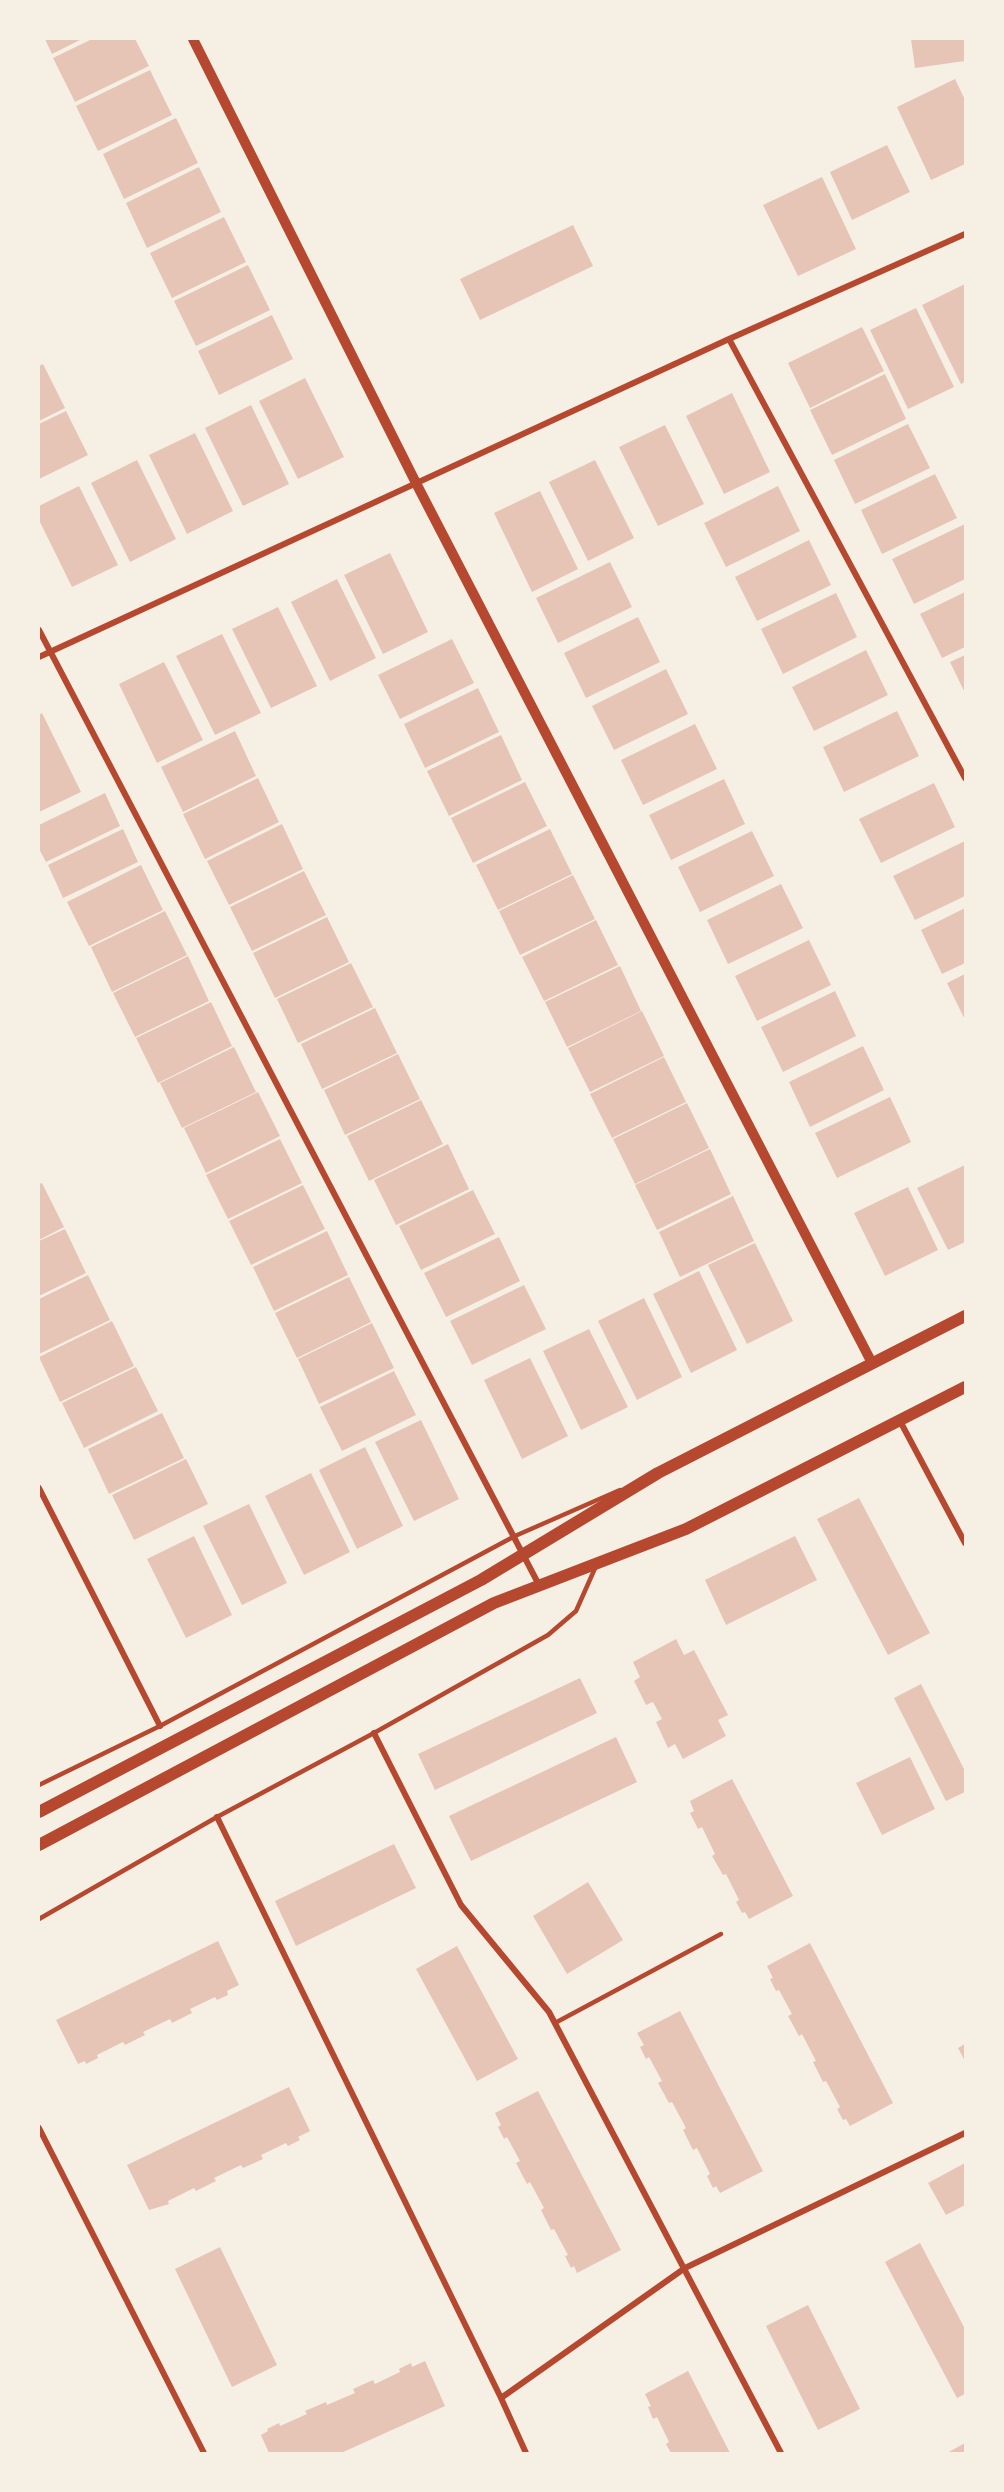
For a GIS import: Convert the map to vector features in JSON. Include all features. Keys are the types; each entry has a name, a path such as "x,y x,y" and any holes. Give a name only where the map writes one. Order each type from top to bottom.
{"main road":[{"path":"39,1812 481,1580 658,1473 965,1316"},
{"path":"39,1845 494,1603 686,1529 965,1387"}],"street":[{"path":"193,39 417,485 872,1364"},
{"path":"39,657 417,485 729,339 965,234"},
{"path":"729,339 965,778"},
{"path":"39,630 540,1586"},
{"path":"900,1420 965,1543"},
{"path":"39,1488 160,1726"},
{"path":"374,1733 461,1905 549,2012 781,2453"},
{"path":"217,1817 526,2453"},
{"path":"39,2128 204,2453"},
{"path":"501,2398 685,2268 965,2133"}],"lane":[{"path":"39,1785 160,1726 515,1536 658,1473"},
{"path":"39,1919 217,1817 374,1733 548,1635 576,1611 596,1564"},
{"path":"555,2023 721,1934"}],"building":[{"path":"45,39 82,39 52,54"},
{"path":"92,39 135,39 149,66 75,102 53,58"},
{"path":"911,39 964,39 965,61 915,68"},
{"path":"150,70 172,115 98,151 76,106"},
{"path":"955,79 965,100 965,164 931,180 897,107"},
{"path":"176,118 198,163 124,199 103,154"},
{"path":"887,145 910,192 852,220 830,172"},
{"path":"199,167 221,212 147,248 126,203"},
{"path":"822,177 856,249 798,276 763,205"},
{"path":"224,217 246,262 172,298 150,253"},
{"path":"573,225 593,266 480,320 460,279"},
{"path":"248,265 270,310 196,346 174,301"},
{"path":"965,284 965,382 961,384 922,305"},
{"path":"916,308 954,387 908,409 870,330"},
{"path":"272,315 293,359 219,395 198,351"},
{"path":"862,327 884,371 810,408 788,363"},
{"path":"43,364 65,408 39,421 39,366"},
{"path":"885,374 906,419 832,455 810,410"},
{"path":"305,378 344,457 298,479 259,401"},
{"path":"732,393 770,472 724,494 686,416"},
{"path":"251,405 289,484 243,506 205,428"},
{"path":"66,411 88,455 39,479 39,424"},
{"path":"908,424 930,468 855,504 834,460"},
{"path":"665,425 704,504 658,526 619,447"},
{"path":"195,433 233,511 187,534 149,455"},
{"path":"137,460 176,539 130,562 91,483"},
{"path":"595,460 634,538 588,561 549,482"},
{"path":"935,474 957,518 882,554 861,510"},
{"path":"79,486 118,565 72,587 39,520 39,506"},
{"path":"778,486 800,531 726,567 704,523"},
{"path":"540,491 578,569 532,592 494,513"},
{"path":"965,524 965,579 914,604 892,559"},
{"path":"809,540 831,585 757,621 735,577"},
{"path":"390,553 428,632 383,654 344,575"},
{"path":"610,562 632,607 558,643 536,598"},
{"path":"337,579 376,658 330,681 291,602"},
{"path":"965,592 965,647 942,658 920,614"},
{"path":"836,593 857,637 783,674 761,629"},
{"path":"278,607 317,686 271,708 232,629"},
{"path":"638,617 660,662 586,698 564,653"},
{"path":"222,634 261,713 215,735 176,656"},
{"path":"452,639 474,683 400,719 378,675"},
{"path":"866,650 888,695 814,731 792,687"},
{"path":"965,655 965,693 950,662"},
{"path":"164,662 203,740 157,763 119,684"},
{"path":"666,669 688,714 614,750 592,706"},
{"path":"478,688 499,732 425,768 404,724"},
{"path":"897,711 919,756 844,792 823,747"},
{"path":"42,713 81,792 39,812 39,715"},
{"path":"695,724 717,769 643,805 621,760"},
{"path":"235,731 256,776 183,812 161,767"},
{"path":"501,735 522,780 449,816 427,771"},
{"path":"258,778 279,822 205,859 183,814"},
{"path":"724,779 745,824 671,860 649,815"},
{"path":"525,782 547,826 473,863 451,818"},
{"path":"934,783 955,827 881,863 859,819"},
{"path":"105,793 120,826 46,862 39,849 39,825"},
{"path":"282,824 303,869 229,905 207,861"},
{"path":"123,829 138,862 63,898 48,865"},
{"path":"550,829 572,874 498,910 476,865"},
{"path":"752,831 774,876 700,912 678,867"},
{"path":"965,841 965,896 915,920 893,876"},
{"path":"141,865 163,910 89,946 67,902"},
{"path":"304,871 326,915 252,951 230,907"},
{"path":"573,875 595,919 520,955 499,911"},
{"path":"781,884 803,928 728,964 707,920"},
{"path":"965,908 965,963 942,974 921,930"},
{"path":"165,911 187,955 112,992 91,947"},
{"path":"327,917 349,962 275,998 253,953"},
{"path":"596,920 618,965 544,1001 522,957"},
{"path":"809,940 831,985 757,1021 735,976"},
{"path":"188,956 209,1001 135,1037 113,993"},
{"path":"351,963 373,1007 298,1043 277,999"},
{"path":"620,966 641,1011 567,1047 545,1002"},
{"path":"965,974 965,1020 947,983"},
{"path":"835,991 856,1036 783,1072 761,1027"},
{"path":"211,1002 232,1046 158,1083 136,1038"},
{"path":"375,1008 397,1053 322,1089 301,1044"},
{"path":"642,1011 664,1056 590,1092 568,1048"},
{"path":"863,1046 884,1090 810,1127 789,1082"},
{"path":"234,1047 256,1092 182,1128 160,1083"},
{"path":"398,1054 420,1099 345,1135 324,1090"},
{"path":"664,1057 686,1102 612,1138 590,1094"},
{"path":"258,1092 280,1136 206,1173 184,1128"},
{"path":"890,1097 911,1142 837,1178 815,1133"},
{"path":"421,1100 443,1144 369,1181 347,1136"},
{"path":"687,1103 709,1148 635,1184 613,1139"},
{"path":"280,1139 302,1183 228,1219 206,1175"},
{"path":"448,1144 469,1189 396,1225 374,1180"},
{"path":"710,1149 731,1194 657,1230 635,1185"},
{"path":"965,1165 965,1242 948,1250 917,1188"},
{"path":"42,1183 64,1227 39,1240 39,1184"},
{"path":"303,1185 325,1229 251,1265 229,1221"},
{"path":"908,1187 938,1250 885,1276 854,1213"},
{"path":"473,1190 495,1234 421,1270 399,1226"},
{"path":"733,1196 754,1241 680,1277 659,1232"},
{"path":"65,1229 86,1273 39,1296 39,1241"},
{"path":"327,1231 348,1275 274,1311 253,1267"},
{"path":"499,1237 520,1281 446,1317 424,1273"},
{"path":"755,1243 793,1321 747,1344 708,1265"},
{"path":"699,1271 737,1350 691,1373 653,1294"},
{"path":"88,1275 110,1320 39,1354 39,1299"},
{"path":"349,1277 371,1322 297,1358 275,1313"},
{"path":"524,1285 546,1329 472,1365 450,1321"},
{"path":"644,1298 682,1377 637,1400 598,1321"},
{"path":"112,1321 134,1366 60,1402 39,1357"},
{"path":"372,1323 394,1368 319,1404 298,1359"},
{"path":"589,1329 628,1407 581,1430 543,1351"},
{"path":"530,1358 568,1436 522,1459 484,1380"},
{"path":"136,1367 158,1411 84,1448 62,1403"},
{"path":"394,1371 416,1415 342,1451 320,1407"},
{"path":"162,1413 184,1458 109,1494 88,1449"},
{"path":"421,1420 459,1499 414,1521 375,1442"},
{"path":"365,1447 403,1526 357,1549 319,1470"},
{"path":"186,1459 208,1504 134,1540 112,1495"},
{"path":"311,1473 350,1552 304,1575 265,1496"},
{"path":"859,1498 930,1633 888,1655 817,1519"},
{"path":"249,1504 287,1583 242,1605 203,1526"},
{"path":"194,1536 232,1615 186,1638 147,1559"},
{"path":"795,1536 817,1580 726,1625 705,1580"},
{"path":"676,1639 684,1655 694,1650 728,1715 718,1720 726,1736 683,1759 675,1744 668,1748 656,1722 662,1719 653,1702 646,1705 634,1681 640,1677 633,1662"},
{"path":"580,1678 597,1713 435,1790 418,1754"},
{"path":"921,1684 965,1771 965,1792 946,1801 894,1698"},
{"path":"616,1737 637,1782 471,1861 449,1816"},
{"path":"910,1757 935,1809 882,1835 856,1783"},
{"path":"732,1779 793,1896 749,1919 745,1912 742,1913 736,1902 739,1900 726,1874 723,1875 712,1856 715,1854 702,1827 698,1829 690,1813 694,1811 690,1801"},
{"path":"394,1844 416,1888 296,1946 275,1901"},
{"path":"588,1882 623,1940 567,1974 533,1916"},
{"path":"218,1941 239,1985 227,1991 228,1995 217,2000 215,1997 190,2009 192,2013 172,2023 170,2019 143,2032 145,2035 125,2045 123,2042 97,2055 98,2058 86,2064 85,2061 78,2064 56,2020"},
{"path":"810,1943 893,2103 850,2126 846,2119 843,2120 837,2109 840,2107 826,2081 823,2082 813,2062 816,2061 802,2034 799,2036 788,2016 792,2014 779,1990 776,1991 767,1966"},
{"path":"457,1946 518,2059 477,2081 416,1969"},
{"path":"680,2011 763,2171 720,2193 716,2186 713,2188 707,2176 710,2174 697,2148 693,2150 683,2130 686,2128 672,2102 669,2103 658,2083 662,2081 649,2057 646,2059 640,2047 644,2045 637,2033"},
{"path":"965,2044 965,2061 958,2048"},
{"path":"289,2087 310,2131 298,2137 300,2140 288,2146 286,2143 261,2155 263,2159 243,2168 241,2165 214,2178 216,2181 196,2191 194,2188 168,2201 169,2204 149,2210 127,2165"},
{"path":"538,2091 621,2250 577,2273 574,2266 571,2268 565,2256 568,2255 554,2229 551,2230 541,2210 544,2208 530,2182 527,2184 516,2163 520,2161 507,2137 504,2139 495,2113"},
{"path":"965,2163 965,2205 946,2215 928,2183"},
{"path":"920,2243 965,2329 965,2394 957,2398 885,2262"},
{"path":"220,2247 277,2365 232,2387 175,2269"},
{"path":"808,2305 860,2409 818,2430 766,2326"},
{"path":"425,2361 445,2406 341,2453 269,2453 261,2435 268,2431 267,2429 307,2414 305,2411 326,2402 327,2405 355,2393 353,2389 373,2380 375,2384 400,2372 399,2369 411,2363 412,2367"},
{"path":"688,2371 730,2453 671,2453 666,2444 669,2442 657,2417 653,2419 648,2407 651,2406 645,2394"},
{"path":"965,2443 965,2453 947,2453"}]}
